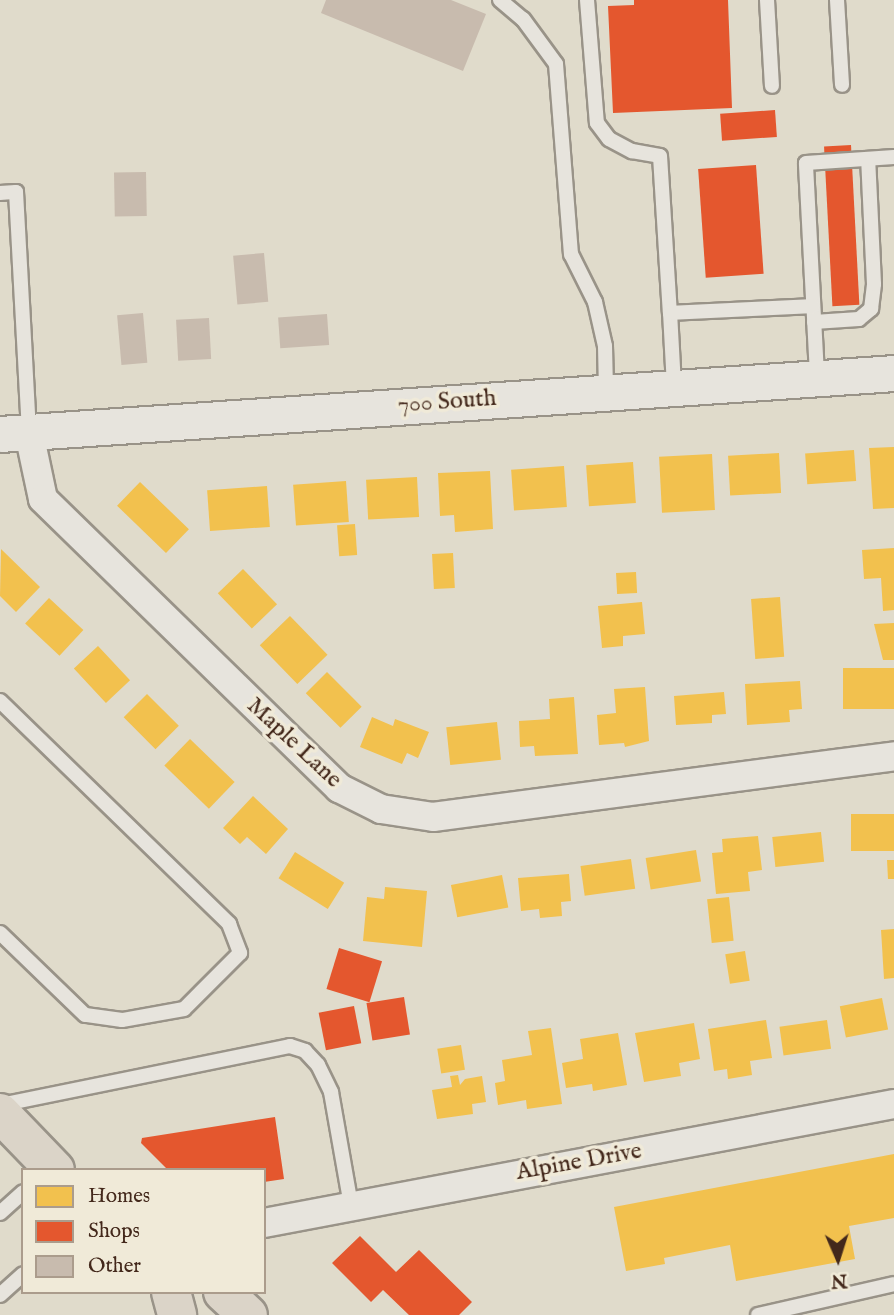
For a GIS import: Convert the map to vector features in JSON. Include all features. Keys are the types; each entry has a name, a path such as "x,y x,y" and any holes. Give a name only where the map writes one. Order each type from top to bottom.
{"main road":[{"path":"0,1113 51,1168"},
{"path":"172,1294 177,1315"},
{"path":"225,1294 248,1315"}],"street":[{"name":"700 South","path":"14,433 817,375 894,373"},
{"name":"Maple Lane","path":"14,433 43,499 339,788 381,809 433,817 894,756"},
{"name":"Alpine Drive","path":"266,1223 894,1104"}],"lane":[{"path":"500,0 523,19 556,64 571,254 595,302 605,346 606,390"},
{"path":"587,0 597,123 609,139 632,151 660,156 674,386"},
{"path":"767,0 772,86"},
{"path":"837,0 842,85"},
{"path":"817,375 806,163 894,157"},
{"path":"814,322 859,319 871,309 874,284 868,159"},
{"path":"0,192 16,192 14,433"},
{"path":"670,313 813,306"},
{"path":"0,701 229,924 240,953 184,1009 122,1020 85,1015 0,933"},
{"path":"0,1105 290,1046 305,1051 318,1065 331,1092 351,1205"},
{"path":"0,1213 21,1194"},
{"path":"0,1295 21,1276"},
{"path":"758,1315 894,1284"}],"building: Homes":[{"path":"894,447 894,508 873,509 869,448"},
{"path":"854,450 856,481 807,484 805,453"},
{"path":"779,453 781,493 730,496 728,456"},
{"path":"712,454 715,510 662,513 659,457"},
{"path":"633,462 636,503 589,506 586,465"},
{"path":"564,466 567,507 514,511 511,470"},
{"path":"490,471 493,529 455,532 454,515 440,516 438,473"},
{"path":"417,477 419,517 368,520 366,480"},
{"path":"346,481 349,522 296,526 293,485"},
{"path":"140,482 189,529 166,553 117,506"},
{"path":"267,486 270,527 210,531 207,490"},
{"path":"355,524 357,555 339,556 337,525"},
{"path":"894,548 894,610 883,611 881,578 864,579 862,550"},
{"path":"1,549 40,587 16,612 0,596"},
{"path":"453,553 455,588 434,589 432,554"},
{"path":"243,569 277,604 252,629 218,593"},
{"path":"636,572 637,593 617,594 616,573"},
{"path":"780,597 784,657 755,659 751,599"},
{"path":"49,598 83,630 60,656 25,624"},
{"path":"642,602 645,634 623,636 623,646 602,648 598,606"},
{"path":"290,616 328,655 297,684 260,645"},
{"path":"894,623 894,660 883,660 874,624"},
{"path":"98,646 130,680 106,703 74,669"},
{"path":"843,668 894,668 894,709 843,709"},
{"path":"327,672 362,707 340,728 306,693"},
{"path":"800,681 802,709 789,710 790,722 747,725 745,684"},
{"path":"645,687 649,741 625,747 624,743 599,745 597,715 616,713 614,689"},
{"path":"724,692 726,714 712,715 712,723 676,725 674,696"},
{"path":"147,694 179,726 155,749 124,717"},
{"path":"574,697 578,754 535,756 534,746 520,747 519,721 550,719 549,699"},
{"path":"372,717 393,726 395,719 429,732 418,758 407,753 402,764 360,747"},
{"path":"497,722 501,760 450,765 446,727"},
{"path":"190,739 235,782 209,809 164,766"},
{"path":"253,796 288,829 266,854 247,837 240,844 223,828"},
{"path":"851,814 894,814 894,851 851,851"},
{"path":"821,832 824,862 775,867 772,837"},
{"path":"758,836 762,870 748,872 750,891 716,894 712,853 723,852 722,839"},
{"path":"696,850 701,882 651,890 646,858"},
{"path":"295,852 344,883 328,909 279,878"},
{"path":"631,859 635,889 585,896 580,866"},
{"path":"887,860 894,860 894,879 888,879"},
{"path":"569,874 571,901 561,902 562,916 540,918 539,909 521,911 518,878"},
{"path":"502,875 508,907 457,917 451,885"},
{"path":"385,887 427,891 422,947 363,941 367,897 384,899"},
{"path":"729,897 734,941 712,943 707,899"},
{"path":"894,929 894,978 884,979 881,930"},
{"path":"745,951 750,981 730,984 725,954"},
{"path":"882,998 888,1029 846,1038 840,1006"},
{"path":"766,1020 772,1058 750,1061 752,1075 728,1079 727,1069 714,1071 708,1029"},
{"path":"827,1020 831,1049 784,1055 779,1027"},
{"path":"694,1023 700,1059 679,1063 681,1076 644,1082 635,1033"},
{"path":"551,1028 562,1104 527,1109 526,1100 498,1105 495,1083 505,1081 502,1060 532,1055 528,1031"},
{"path":"618,1033 627,1085 593,1091 592,1084 566,1088 562,1063 583,1059 580,1039"},
{"path":"461,1045 465,1070 441,1073 437,1049"},
{"path":"458,1075 460,1085 465,1079 482,1076 486,1102 472,1104 473,1114 437,1119 432,1090 452,1087 450,1076"},
{"path":"894,1154 894,1218 849,1226 855,1259 736,1281 730,1245 664,1258 665,1264 626,1271 614,1207"}],"building: Shops":[{"path":"634,0 728,0 732,108 613,113 608,6 634,5"},
{"path":"775,110 777,137 722,141 720,114"},
{"path":"851,145 859,305 832,306 824,146"},
{"path":"756,165 764,274 706,278 698,169"},
{"path":"339,948 382,961 369,1002 326,989"},
{"path":"404,997 410,1035 372,1040 366,1003"},
{"path":"354,1006 361,1043 326,1050 319,1013"},
{"path":"275,1117 284,1179 266,1182 266,1168 166,1168 141,1143 142,1138"},
{"path":"360,1236 396,1272 419,1250 472,1302 459,1315 409,1315 383,1290 371,1302 332,1263"}],"building: Other":[{"path":"326,0 451,0 486,14 463,71 321,13"},
{"path":"146,172 147,216 115,217 114,173"},
{"path":"264,253 268,302 237,305 233,256"},
{"path":"143,313 147,363 121,365 117,315"},
{"path":"327,314 329,345 280,348 278,317"},
{"path":"209,318 211,359 178,361 176,320"}]}
